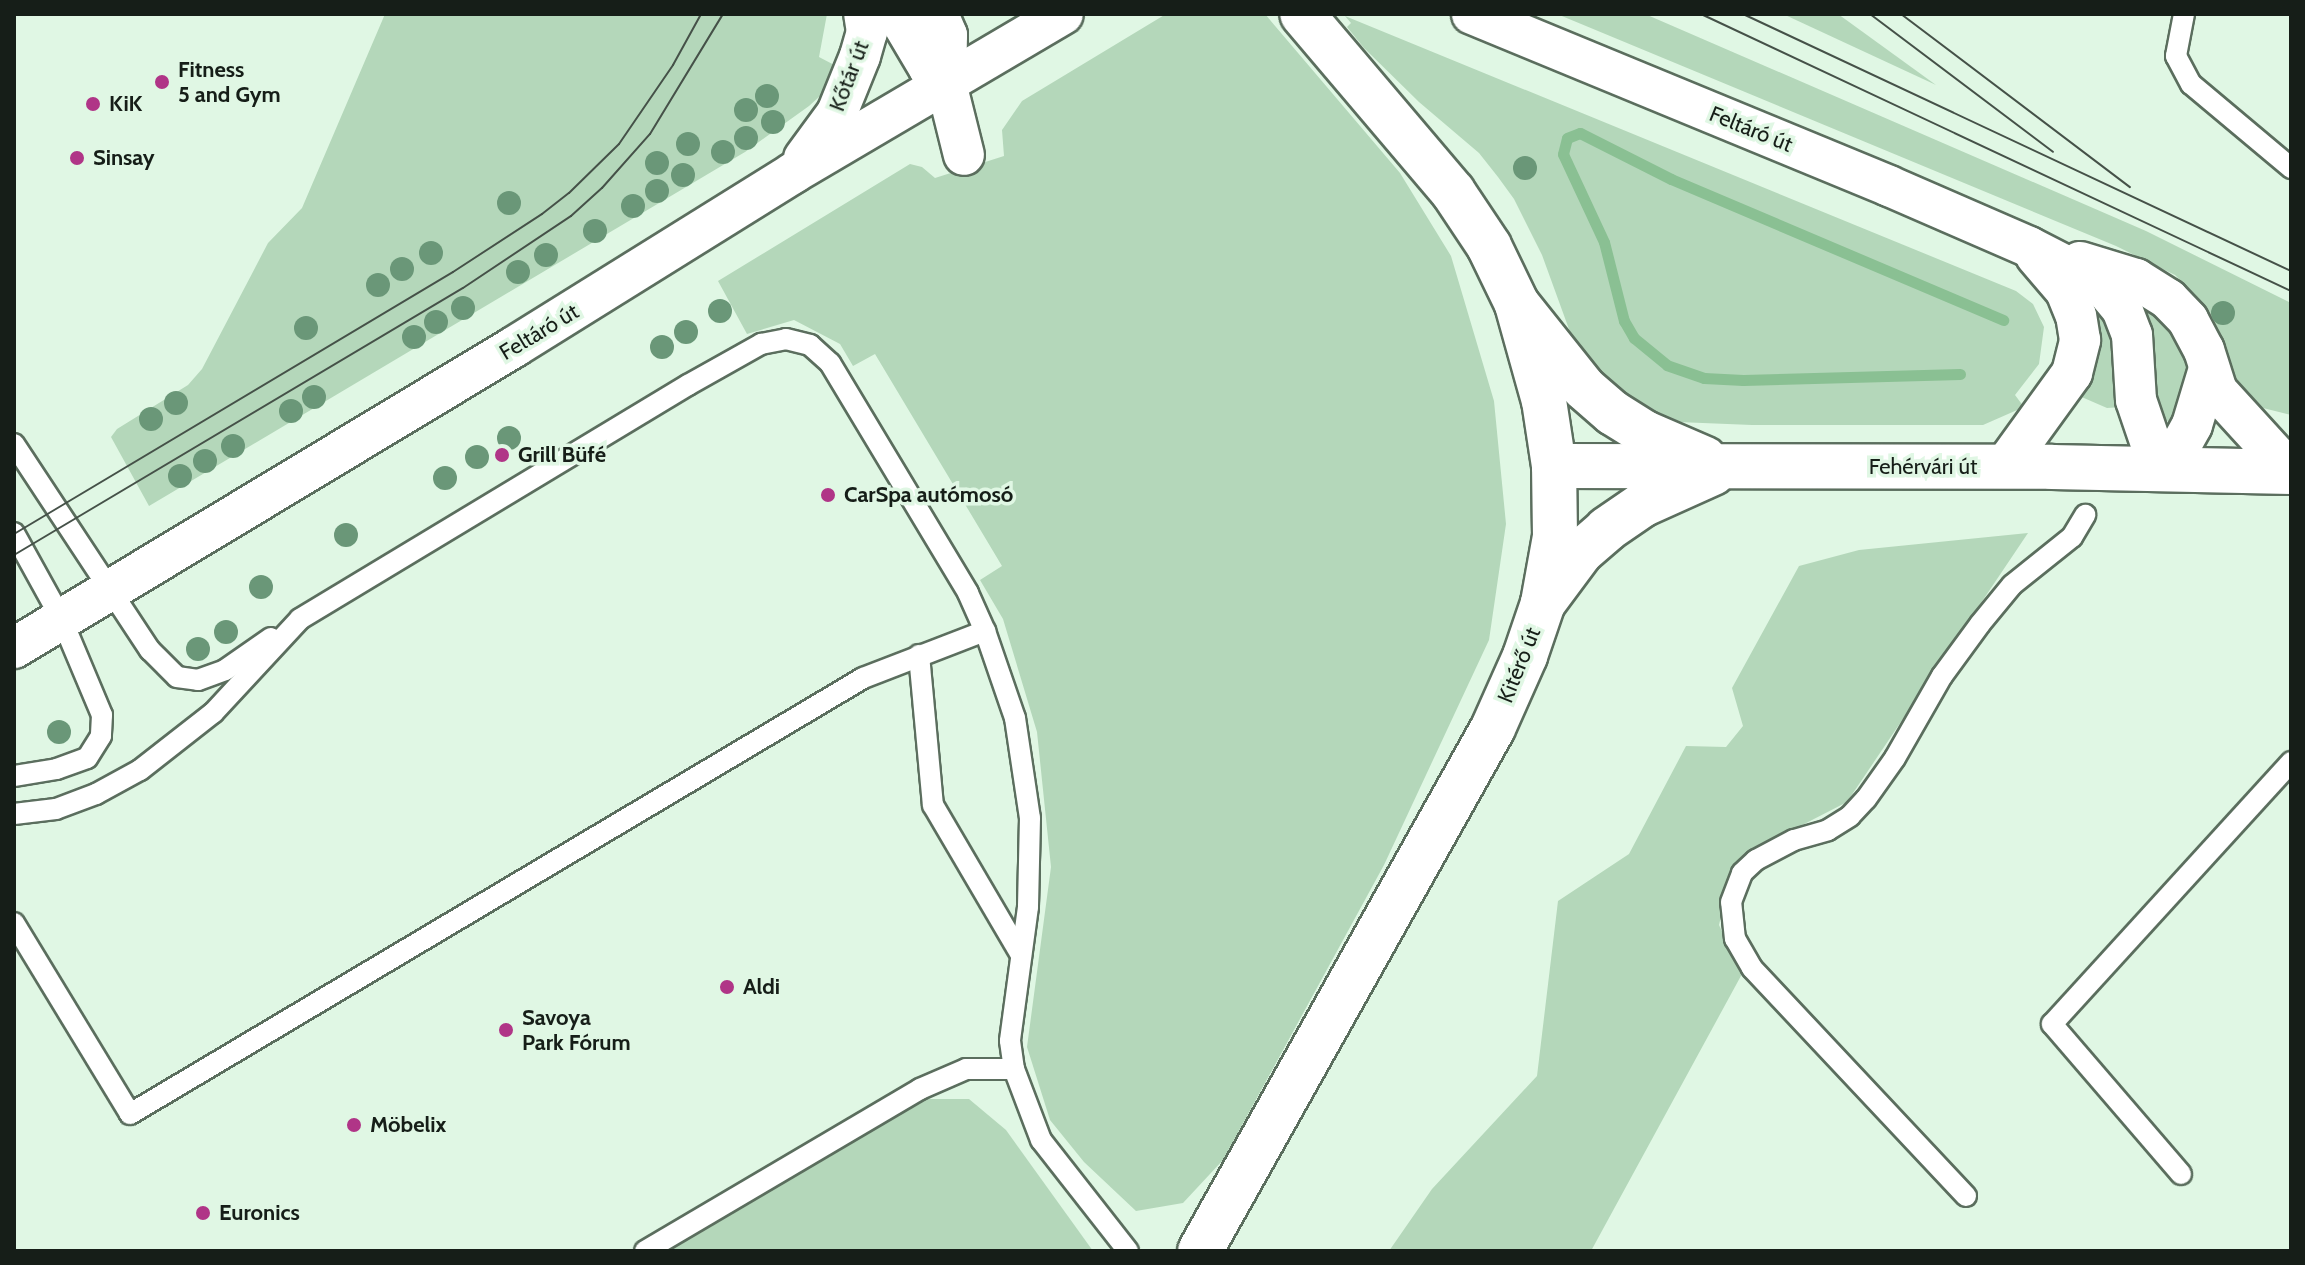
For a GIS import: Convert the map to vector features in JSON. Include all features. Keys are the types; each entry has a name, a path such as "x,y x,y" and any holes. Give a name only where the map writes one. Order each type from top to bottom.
{"main road":[{"name":"Kitérő út","path":"1200,1251 1493,728 1525,656 1543,603 1555,536 1554,466 1544,401 1517,304 1489,246 1453,192 1302,14"},
{"path":"1517,304 1584,388 1613,413 1645,433 1726,467"},
{"name":"Fehérvári út","path":"1554,466 2004,467 2291,472"},
{"path":"1543,603 1581,552 1607,529 1642,505 1726,467"}],"street":[{"name":"Kőtár út","path":"793,173 837,113 864,44 867,32 864,14"},
{"path":"897,14 929,68 946,83"},
{"path":"938,14 947,35 946,83 964,155"},
{"name":"Feltáró út","path":"14,648 589,302 793,173 1063,14"},
{"name":"Feltáró út","path":"1472,14 2029,247 2101,284 2122,309 2132,335 2136,400 2142,422 2167,470"},
{"name":"Feltáró út","path":"2029,247 2136,279 2168,299 2188,320 2204,350 2208,372 2217,391 2291,472"},
{"name":"Feltáró út","path":"2004,467 2072,373 2080,340 2076,316 2066,291 2029,247"},
{"path":"2167,470 2203,400 2208,372"}],"lane":[{"path":"2179,16 2176,56 2191,84 2291,168"},
{"path":"14,444 159,662 177,677 198,680 225,670 300,619 761,344 786,339 810,345 830,363 968,593 985,631 1015,718 1030,818 1028,907 1010,1041 1014,1069 1041,1140 1068,1179 1128,1251"},
{"path":"1966,1196 1752,968 1735,939 1731,902 1742,873 1756,860 1794,840 1828,830 1850,816 1866,799 1895,758 1942,676 1980,624 2012,585 2072,537 2085,515"},
{"path":"14,533 62,620 102,715 101,736 87,758 57,769 14,776"},
{"path":"14,814 56,809 96,794 140,770 213,713 300,619"},
{"path":"14,923 130,1114 863,678 985,631"},
{"path":"919,655 933,805 1021,955"},
{"path":"2181,1174 2052,1024 2291,762"},
{"path":"645,1251 920,1089 966,1069 1014,1069"}],"green space":[{"path":"385,14 827,14 819,57 840,68 831,86 809,106 745,152 149,506 111,437 117,429 188,385 202,369 268,243 302,208"},
{"path":"1166,14 1265,14 1400,173 1451,256 1494,401 1506,524 1489,640 1384,865 1223,1160 1183,1203 1136,1211 1084,1162 1050,1120 1027,1047 1051,867 1037,732 1003,619 980,580 1002,566 875,354 853,366 840,344 794,320 747,334 718,281 910,164 922,167 935,178 1004,156 1002,130 1022,101"},
{"path":"1557,14 1645,14 2146,231 2291,303 2291,415 2255,406 2233,385 2213,325 2201,301 2175,275 2116,246"},
{"path":"1783,14 1838,14 1936,85"},
{"path":"1345,16 2016,291 2033,304 2044,327 2039,364 2015,395 2024,407 1983,425 1752,425 1678,422 1628,404 1574,343 1542,255 1514,199 1498,177 1479,153 1419,102 1364,48 1347,27 1351,23"},
{"path":"2132,291 2173,320 2189,369 2170,422 2159,417"},
{"path":"2095,301 2112,333 2122,407 2107,408 2077,395 2089,307"},
{"path":"2028,533 1847,802 1777,838 1731,873 1719,925 1742,974 1591,1251 1389,1251 1432,1189 1537,1076 1558,901 1629,854 1686,746 1726,747 1743,726 1732,688 1799,566 1859,550"},
{"path":"926,1099 969,1099 1006,1130 1093,1251 667,1251"}],"waterway":[{"path":"1960,374 1743,380 1704,378 1667,365 1634,338 1624,321 1604,242 1563,154 1567,138 1580,133 1671,179 2003,320"}],"tram line":[{"path":"14,534 453,272 542,214 569,193 619,144 673,65 701,14"},
{"path":"14,555 463,288 571,216 602,188 650,134 723,14"},
{"path":"1701,14 2291,291"},
{"path":"1743,14 2291,271"},
{"path":"1870,14 2053,152"},
{"path":"1901,14 2130,187"}],"place":[{"name":"Fitness 5 and Gym","path":"162,82"},
{"name":"KiK","path":"93,104"},
{"name":"Sinsay","path":"77,158"},
{"name":"Grill Büfé","path":"502,455"},
{"name":"CarSpa autómosó","path":"828,495"},
{"name":"Aldi","path":"727,987"},
{"name":"Savoya Park Fórum","path":"506,1030"},
{"name":"Möbelix","path":"354,1125"},
{"name":"Euronics","path":"203,1213"}]}
